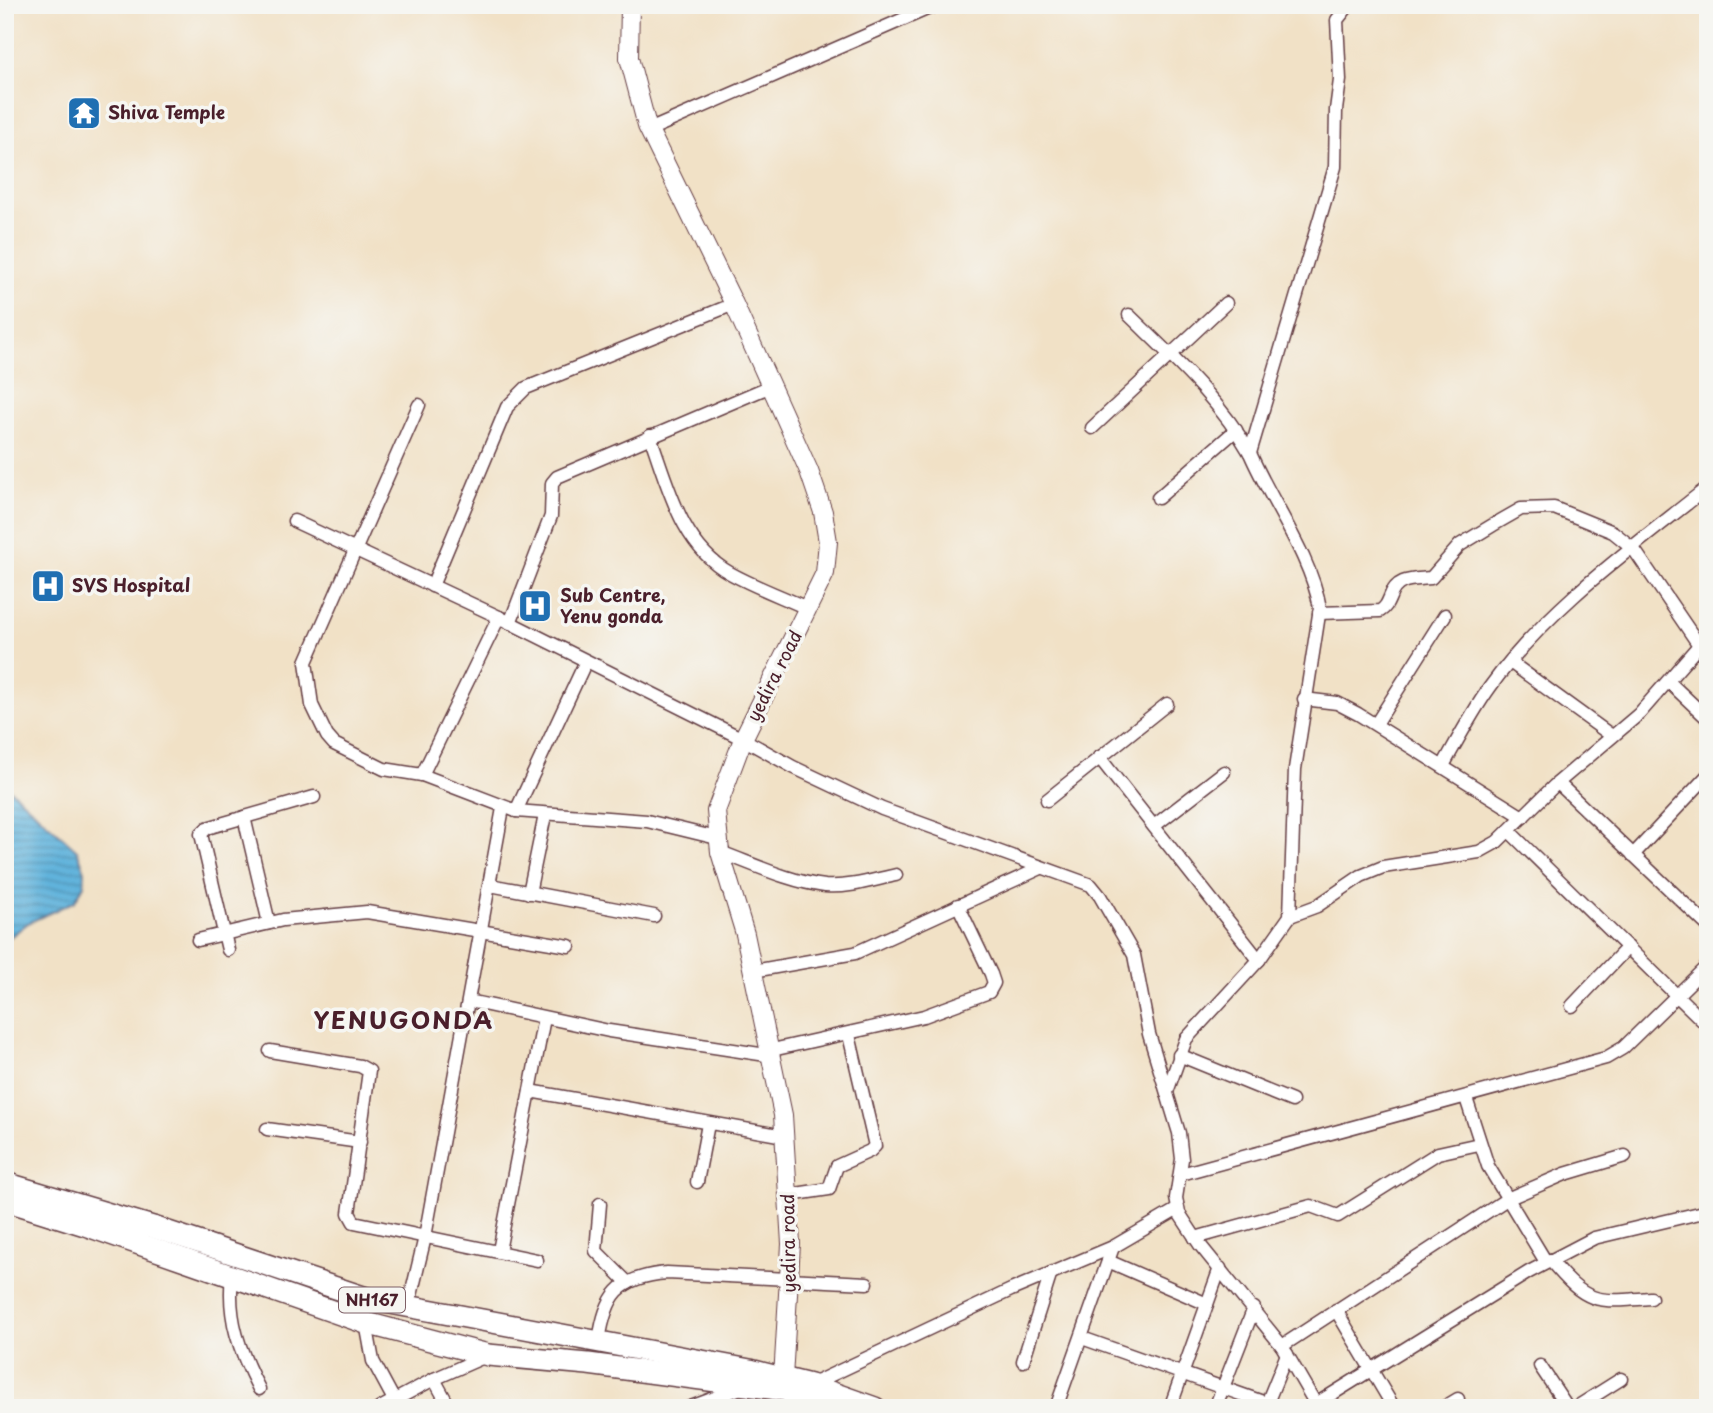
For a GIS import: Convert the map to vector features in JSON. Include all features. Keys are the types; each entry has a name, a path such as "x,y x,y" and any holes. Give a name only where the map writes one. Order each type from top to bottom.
{"highway":[{"name":"NH167","path":"5,1183 153,1227 369,1299 783,1378 875,1408"},
{"name":"NH167","path":"5,1200 85,1224 366,1323 488,1354 588,1364 785,1390 828,1408"}],"main road":[{"name":"yedira road","path":"630,5 629,58 634,86 649,130 734,304 809,471 826,532 825,573 743,739 716,811 719,845 772,1053 784,1136 789,1195 790,1280 783,1378"}],"street":[{"path":"649,130 936,5"},
{"path":"1250,453 1335,167 1336,110 1340,80 1337,20 1349,5"},
{"path":"1092,428 1226,303"},
{"path":"432,586 507,407 514,398 526,388 734,304"},
{"path":"1129,315 1206,391 1236,430 1250,453 1317,592 1319,612 1295,769 1290,916 1259,960 1186,1039 1167,1092"},
{"path":"422,775 505,620 551,516 552,483 563,474 771,386"},
{"path":"419,405 306,662 317,722 334,744 384,769 422,775 510,809 545,815 647,821 719,845 809,883 827,886 896,875"},
{"path":"1158,498 1236,430"},
{"path":"650,436 680,519 702,549 730,573 809,609"},
{"path":"1443,766 1490,687 1510,662 1561,609 1708,487"},
{"path":"1290,916 1317,906 1361,876 1383,867 1479,852 1510,832 1558,783 1669,682 1704,640 1633,548 1613,532 1554,508 1521,509 1460,545 1431,578 1405,580 1398,584 1380,611 1319,612"},
{"path":"294,521 586,660 743,739 793,768 905,819 1091,885 1129,943 1149,1034 1179,1133 1181,1174 1176,1198 1178,1209 1195,1238 1254,1308 1285,1350 1317,1406 1371,1369 1548,1261 1594,1238 1708,1211"},
{"path":"1376,724 1445,615"},
{"path":"408,1308 425,1237 490,886 510,809 586,660"},
{"path":"1510,662 1612,736"},
{"path":"1669,682 1708,719"},
{"path":"1304,699 1337,703 1376,724 1522,817"},
{"path":"1047,800 1167,704"},
{"path":"1099,757 1259,960"},
{"path":"1154,827 1224,772"},
{"path":"1633,855 1708,775"},
{"path":"1558,783 1708,926"},
{"path":"228,950 201,834 207,828 314,797"},
{"path":"530,893 545,815"},
{"path":"244,817 269,923"},
{"path":"1510,832 1708,1026"},
{"path":"753,971 855,953 892,939 958,905 1041,868"},
{"path":"490,886 654,916"},
{"path":"468,1002 609,1031 772,1053 924,1016 989,992 994,982 958,905"},
{"path":"198,940 269,923 368,912 569,946"},
{"path":"1572,1006 1628,947"},
{"path":"1181,1174 1329,1131 1466,1098 1614,1054 1708,965"},
{"path":"499,1251 544,1018"},
{"path":"789,1195 829,1189 837,1166 875,1146 849,1035"},
{"path":"270,1051 367,1068 370,1076 351,1218 360,1224 537,1260"},
{"path":"1180,1055 1292,1101"},
{"path":"530,1091 784,1136"},
{"path":"1466,1098 1479,1144 1507,1199 1548,1261 1589,1298 1610,1301 1651,1298"},
{"path":"696,1182 708,1124"},
{"path":"267,1129 360,1142"},
{"path":"1195,1238 1311,1206 1338,1216 1438,1153 1479,1144"},
{"path":"1266,1406 1285,1350 1336,1310 1507,1199 1565,1174 1625,1156"},
{"path":"600,1204 596,1251 628,1283"},
{"path":"810,1385 1113,1247 1178,1209"},
{"path":"1056,1408 1113,1247"},
{"path":"1108,1261 1207,1304"},
{"path":"1170,1408 1220,1268"},
{"path":"599,1342 603,1311 610,1298 643,1275 667,1273 867,1283"},
{"path":"1023,1361 1052,1273"},
{"path":"232,1276 230,1309 233,1327 259,1389"},
{"path":"1215,1408 1254,1308"},
{"path":"1336,1310 1394,1408"},
{"path":"366,1323 373,1361 394,1400"},
{"path":"1082,1338 1266,1406 1280,1408"},
{"path":"380,1408 433,1379 488,1354"},
{"path":"1540,1366 1568,1408"},
{"path":"433,1379 450,1408"},
{"path":"1576,1408 1621,1379"},
{"path":"688,1408 748,1386"},
{"path":"1443,1408 1458,1399"}],"water":[{"path":"5,785 77,850 85,871 84,885 75,901 28,923 5,941"}],"place":[{"name":"Shiva Temple","path":"84,113"},
{"name":"SVS Hospital","path":"48,586"},
{"name":"Sub Centre, Yenu gonda","path":"535,606"}],"district":[{"name":"YENUGONDA","path":"404,1021"}]}
